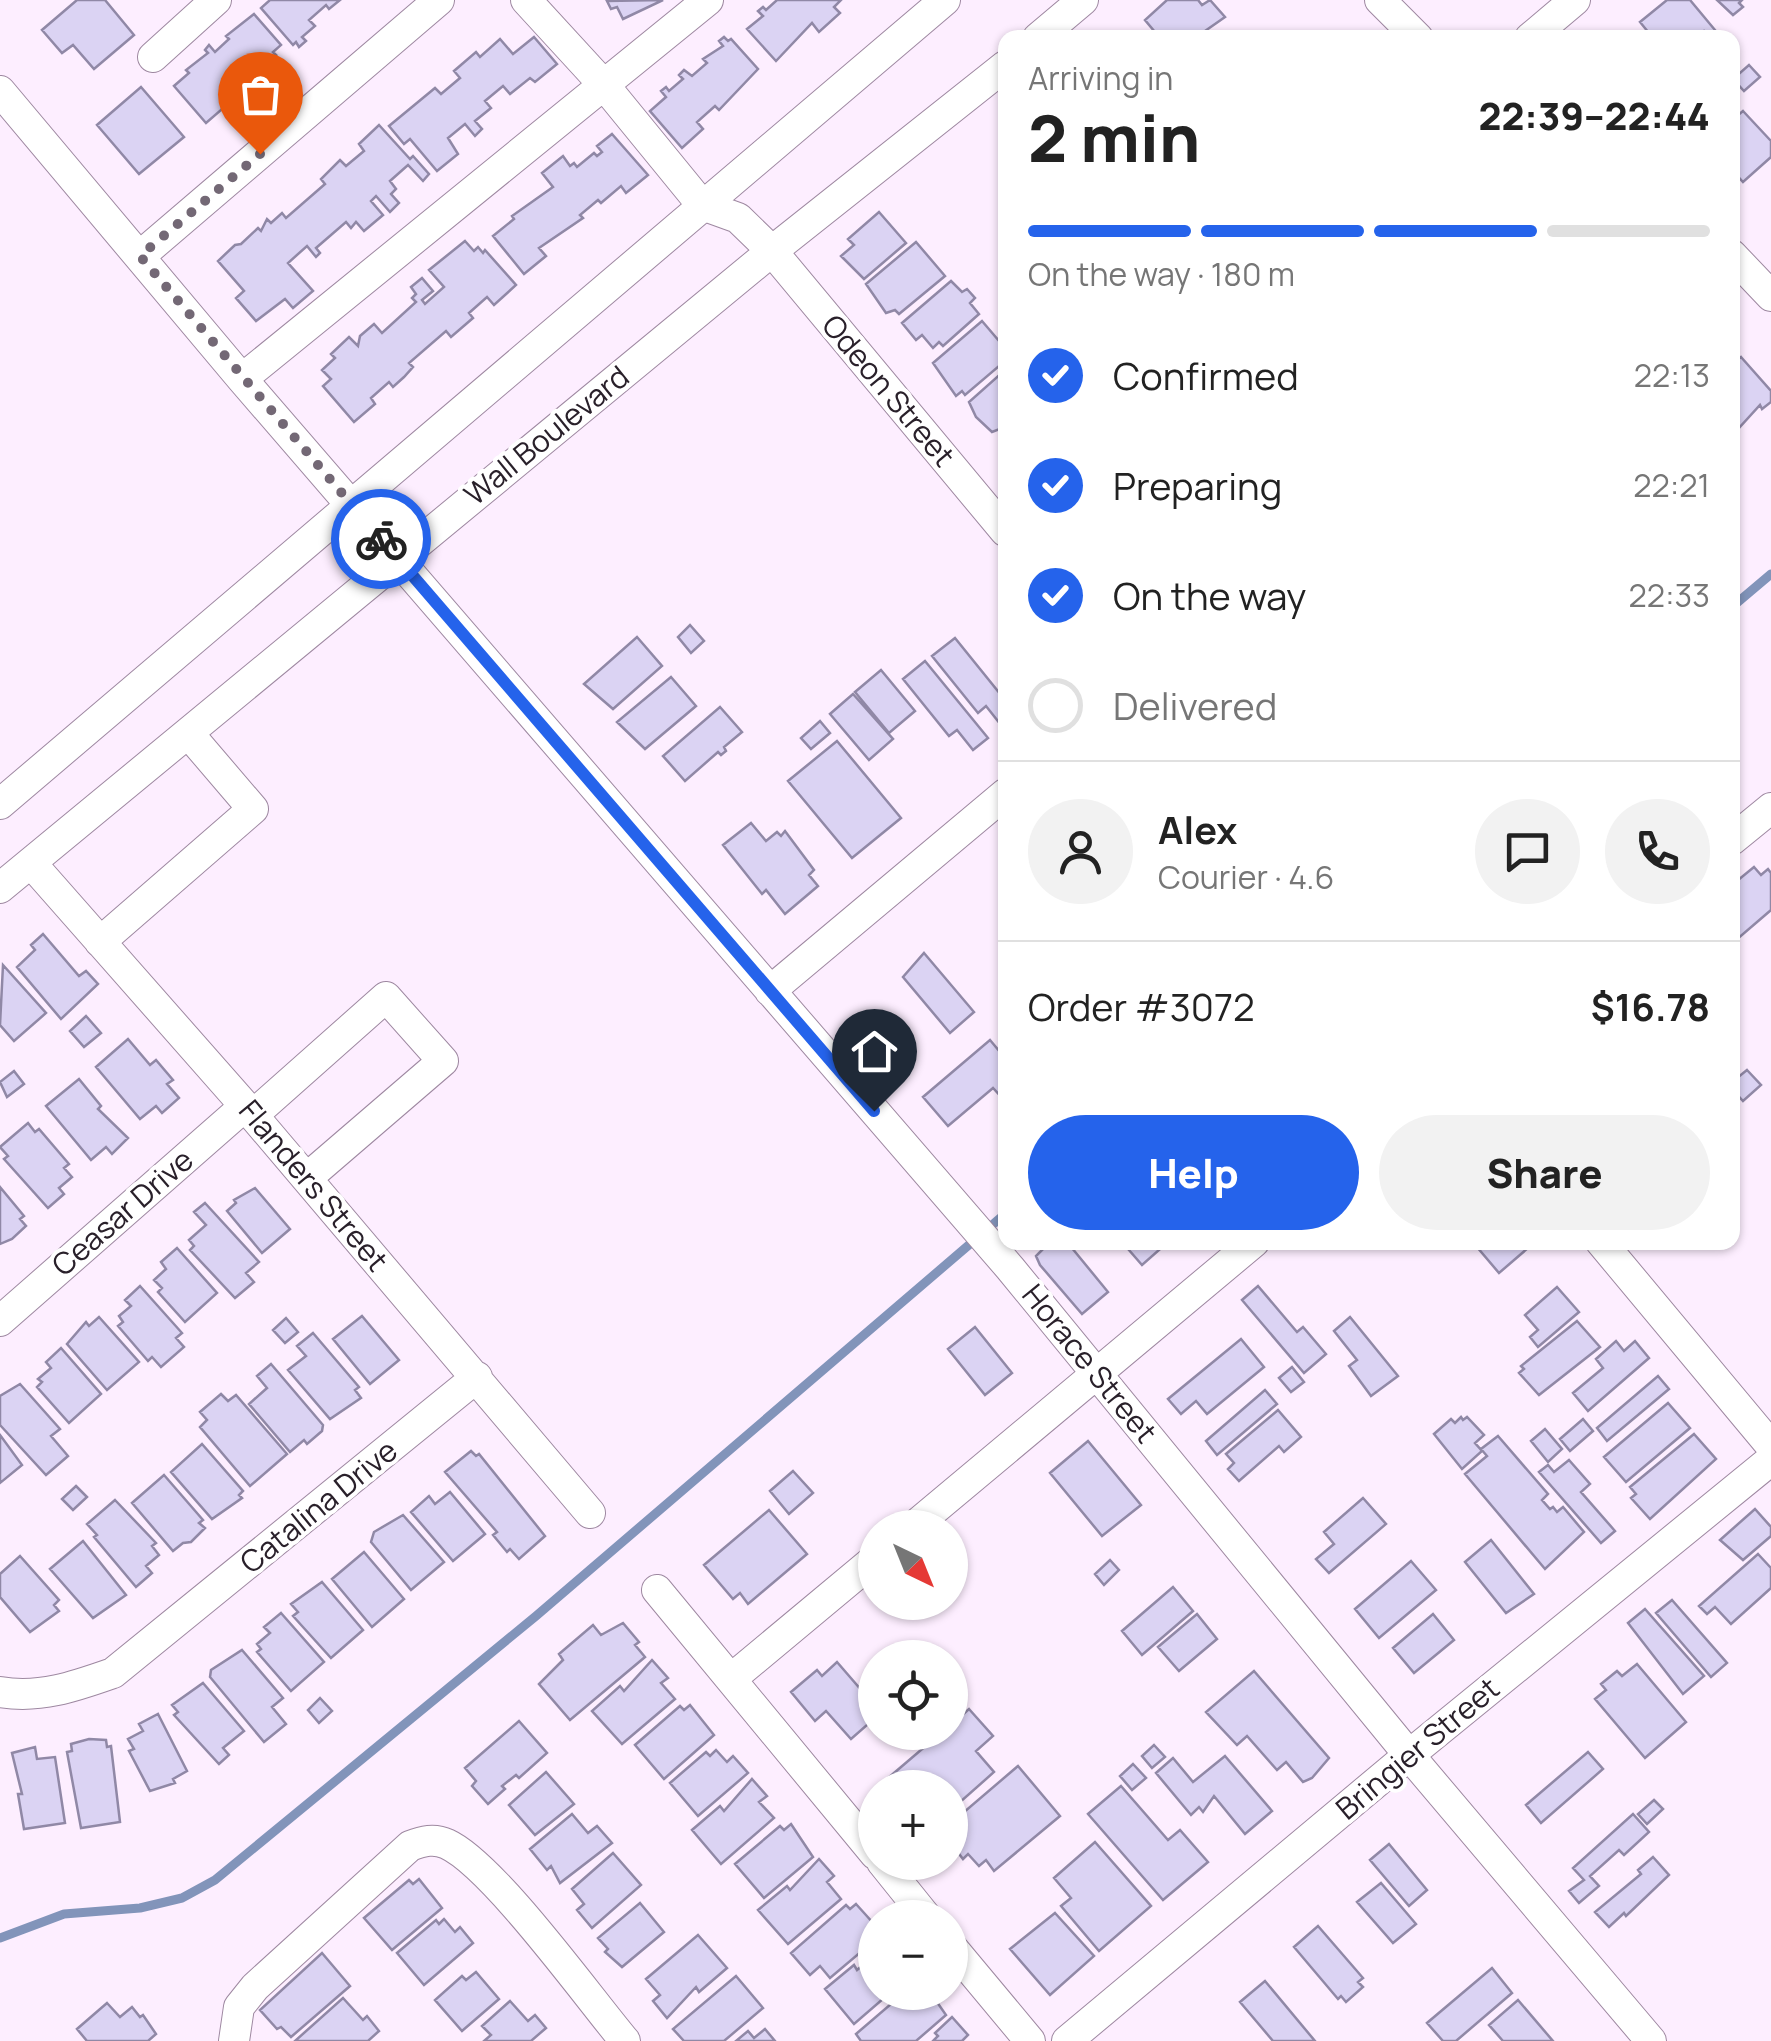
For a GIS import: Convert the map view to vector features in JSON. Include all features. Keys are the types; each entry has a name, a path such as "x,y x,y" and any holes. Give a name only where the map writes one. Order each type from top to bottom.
{"street":[{"path":"153,57 216,0"},
{"path":"140,256 439,0"},
{"path":"526,0 604,85 702,205"},
{"path":"242,378 708,0"},
{"path":"1047,30 1083,0"},
{"path":"1380,0 1410,30"},
{"path":"1539,30 1575,0"},
{"path":"0,804 702,205 925,6"},
{"name":"Wall Boulevard","path":"0,888 772,251 998,72"},
{"name":"Horace Street","path":"0,90 242,378 1010,1268 1409,1755 1652,2041"},
{"name":"Odeon Street","path":"702,205 738,218 772,251 998,523"},
{"path":"100,942 253,809 188,733"},
{"path":"770,991 998,800"},
{"path":"1740,833 1771,808"},
{"name":"Flanders Street","path":"31,864 249,1110 590,1513"},
{"name":"Ceasar Drive","path":"0,1320 386,997 442,1060 307,1178"},
{"path":"933,1510 1244,1250"},
{"path":"1608,1250 1771,1446"},
{"name":"Catalina Drive","path":"0,1692 30,1695 114,1673 477,1377"},
{"name":"Bringier Street","path":"1067,2041 1771,1460"},
{"path":"732,1679 858,1573"},
{"path":"657,1590 858,1833"},
{"path":"234,2041 239,2007 255,1988 410,1846 436,1840 494,1884 625,2041"},
{"path":"897,1880 913,1900"},
{"path":"968,1967 1030,2041"}],"building":[{"path":"77,0 105,0 134,35 94,69 73,45 62,53 42,30"},
{"path":"270,0 340,0 329,9 326,5 309,20 315,26 302,37 306,41 299,47 261,8"},
{"path":"663,0 623,19 617,7 611,9 607,1"},
{"path":"777,0 841,0 834,7 840,13 819,32 812,23 776,61 747,29 763,16 758,11 763,7 766,10"},
{"path":"1167,0 1198,0 1202,5 1210,0 1225,17 1206,30 1153,30 1145,20"},
{"path":"1667,0 1690,0 1715,30 1646,30 1640,22"},
{"path":"1717,0 1742,0 1739,3 1743,7 1733,15"},
{"path":"254,14 281,45 273,52 276,55 261,64 264,67 243,85 239,81 221,96 228,104 206,123 174,86 189,73 186,70 208,53 205,50 209,45 215,52 229,39 226,36"},
{"path":"534,37 557,64 535,82 530,78 510,94 503,86 485,101 491,108 475,121 482,129 475,136 465,124 448,138 458,154 437,171 410,139 404,144 389,126 435,88 441,94 460,78 454,71 476,52 480,57 500,39 513,54"},
{"path":"724,37 731,39 758,69 719,110 715,106 697,122 703,129 682,148 650,111 666,97 661,91 666,87 669,91 683,79 679,75 684,70 692,76 707,63 703,59 723,46 719,41"},
{"path":"1749,65 1760,77 1744,91 1740,73"},
{"path":"141,87 184,137 139,174 97,125"},
{"path":"1743,111 1771,141 1771,157 1743,182 1740,179"},
{"path":"379,125 429,174 423,181 408,165 390,181 396,189 391,194 399,203 390,212 376,196 371,201 383,215 364,231 356,222 351,228 346,222 316,248 320,253 316,257 307,246 288,263 313,291 293,308 285,299 256,321 236,298 244,291 218,261 258,228 261,231 267,219 271,223 282,213 286,218 325,184 321,179 340,160 346,166 364,151 359,144"},
{"path":"612,134 648,175 626,193 621,186 601,203 598,200 580,215 583,218 539,248 546,256 524,274 493,236 514,219 512,216 553,187 542,173 563,156 570,166 574,163 577,167 594,153 597,156 602,152 597,146"},
{"path":"879,212 906,243 864,279 841,256 854,245 848,239"},
{"path":"465,241 474,251 478,247 483,253 485,250 516,285 494,305 487,297 469,313 473,318 451,337 446,331 409,363 413,367 393,387 389,382 371,398 375,404 354,422 323,386 331,379 322,370 335,358 331,354 349,337 358,346 360,336 374,324 382,333 416,302 411,287 422,278 433,291 422,300 425,304 444,287 429,270"},
{"path":"916,242 945,276 899,314 895,310 886,313 866,284"},
{"path":"951,281 975,298 970,303 979,314 943,346 939,342 933,348 922,335 916,340 902,323"},
{"path":"982,321 998,340 998,367 965,395 962,391 956,396 933,363"},
{"path":"1740,358 1771,391 1771,402 1762,409 1760,405 1740,427"},
{"path":"998,376 998,430 992,432 976,417 969,402"},
{"path":"690,625 704,641 691,653 678,637"},
{"path":"637,637 662,666 613,709 584,684"},
{"path":"955,638 998,691 998,721 986,706 978,713 932,656"},
{"path":"925,661 988,738 973,750 957,730 949,736 903,679"},
{"path":"881,670 915,711 889,733 855,692"},
{"path":"671,677 696,706 645,749 617,722"},
{"path":"853,694 893,739 869,760 830,714"},
{"path":"720,707 742,732 724,747 726,751 721,755 718,752 685,781 663,756"},
{"path":"820,721 830,733 811,749 801,738"},
{"path":"837,741 901,818 852,858 788,781"},
{"path":"751,823 766,841 785,831 814,870 809,875 818,886 785,914 766,890 762,894 723,845"},
{"path":"1754,867 1761,875 1768,869 1771,873 1771,910 1740,937 1740,878"},
{"path":"43,934 79,976 86,971 98,984 61,1019 17,967 35,950 31,945"},
{"path":"924,953 974,1012 950,1033 903,977"},
{"path":"3,965 46,1013 14,1041 0,1025"},
{"path":"86,1016 101,1033 84,1047 70,1031"},
{"path":"128,1039 150,1065 156,1060 173,1080 167,1084 179,1098 162,1113 156,1106 140,1119 96,1067"},
{"path":"990,1040 998,1050 998,1093 993,1088 948,1126 923,1097"},
{"path":"1747,1070 1761,1085 1743,1101 1740,1098 1740,1076"},
{"path":"14,1071 24,1084 7,1097 0,1082"},
{"path":"79,1079 101,1106 98,1109 128,1138 112,1154 106,1147 91,1160 46,1106"},
{"path":"28,1123 35,1132 39,1129 69,1164 64,1168 72,1177 59,1188 64,1194 48,1208 4,1159 8,1156 0,1147"},
{"path":"0,1187 24,1216 20,1219 26,1226 0,1244"},
{"path":"255,1188 290,1229 262,1253 227,1211 236,1203 234,1200"},
{"path":"205,1203 259,1262 246,1273 254,1282 235,1298 190,1250 194,1246 189,1240 206,1225 194,1212"},
{"path":"177,1248 217,1293 185,1322 158,1292 162,1288 154,1280 166,1269 161,1262"},
{"path":"1042,1250 1074,1250 1108,1292 1082,1314 1036,1256"},
{"path":"1129,1250 1159,1250 1142,1265"},
{"path":"1480,1250 1526,1250 1499,1273"},
{"path":"140,1286 182,1333 176,1338 184,1347 161,1367 152,1357 148,1361 118,1326 123,1322 119,1316 131,1306 125,1300"},
{"path":"1258,1286 1297,1332 1303,1327 1326,1354 1304,1373 1242,1300"},
{"path":"1557,1287 1579,1312 1538,1347 1530,1337 1538,1330 1525,1315"},
{"path":"362,1316 399,1360 370,1384 333,1339"},
{"path":"99,1317 139,1362 107,1390 67,1344 86,1322 89,1326"},
{"path":"1350,1317 1398,1376 1371,1396 1349,1366 1357,1360 1334,1331"},
{"path":"286,1318 298,1332 285,1343 273,1330"},
{"path":"1577,1321 1600,1347 1539,1395 1519,1373 1524,1369 1521,1366"},
{"path":"975,1327 1012,1373 985,1395 948,1349"},
{"path":"313,1333 359,1387 355,1390 361,1398 330,1419 288,1370 306,1356 297,1346"},
{"path":"1241,1339 1264,1367 1207,1414 1196,1401 1181,1414 1168,1399"},
{"path":"1616,1341 1624,1351 1635,1341 1649,1358 1588,1411 1573,1393 1603,1368 1596,1359"},
{"path":"61,1348 101,1394 69,1423 37,1387 42,1382 38,1379 51,1368 46,1362"},
{"path":"271,1364 323,1425 322,1431 307,1444 304,1440 290,1452 249,1404 267,1388 257,1376"},
{"path":"1292,1367 1304,1382 1291,1392 1279,1378"},
{"path":"1658,1376 1669,1389 1607,1441 1597,1428"},
{"path":"20,1384 60,1429 51,1436 68,1456 46,1475 0,1425 0,1396"},
{"path":"1265,1390 1277,1404 1217,1455 1206,1441"},
{"path":"221,1394 228,1401 236,1395 287,1454 250,1486 200,1427 207,1420 200,1412"},
{"path":"1668,1403 1690,1428 1626,1482 1604,1457"},
{"path":"1278,1410 1301,1437 1284,1452 1279,1446 1239,1481 1228,1469 1234,1463 1226,1454"},
{"path":"1467,1417 1484,1435 1475,1443 1482,1451 1462,1469 1434,1434 1451,1419 1455,1423"},
{"path":"1583,1419 1593,1431 1570,1451 1560,1439"},
{"path":"1545,1429 1562,1449 1548,1462 1531,1441"},
{"path":"1694,1434 1716,1459 1650,1519 1631,1498 1636,1494 1630,1487"},
{"path":"0,1435 22,1465 0,1483"},
{"path":"1498,1436 1548,1494 1542,1500 1550,1509 1553,1507 1557,1512 1563,1507 1584,1532 1545,1569 1465,1474 1487,1456 1481,1449"},
{"path":"1088,1441 1141,1505 1102,1536 1050,1473"},
{"path":"202,1444 243,1491 239,1495 242,1498 212,1519 171,1472"},
{"path":"471,1451 479,1454 545,1536 519,1559 510,1549 507,1552 493,1535 497,1532 445,1472"},
{"path":"1569,1460 1590,1484 1581,1492 1615,1531 1601,1543 1539,1472 1548,1465 1554,1472"},
{"path":"793,1471 813,1493 789,1514 770,1491"},
{"path":"164,1475 203,1520 199,1523 205,1528 191,1542 173,1551 132,1503"},
{"path":"76,1486 87,1497 73,1510 62,1499"},
{"path":"450,1492 485,1534 453,1561 411,1512 429,1496 435,1504"},
{"path":"1363,1498 1386,1524 1329,1573 1316,1559 1334,1544 1324,1532"},
{"path":"115,1500 156,1543 152,1546 159,1555 146,1566 152,1573 136,1587 87,1524"},
{"path":"1755,1509 1771,1527 1771,1536 1743,1560 1720,1540"},
{"path":"769,1510 807,1554 748,1604 740,1593 733,1599 704,1565"},
{"path":"403,1515 444,1562 411,1590 371,1542 374,1532"},
{"path":"1491,1540 1534,1594 1506,1613 1465,1562"},
{"path":"83,1541 126,1595 93,1618 50,1569"},
{"path":"364,1552 404,1599 372,1627 332,1579"},
{"path":"1758,1554 1771,1568 1771,1588 1731,1624 1715,1607 1707,1614 1699,1606"},
{"path":"20,1556 59,1600 54,1605 59,1611 30,1632 0,1597 0,1574"},
{"path":"1110,1560 1119,1570 1104,1585 1095,1574"},
{"path":"1411,1561 1436,1590 1379,1638 1355,1609"},
{"path":"322,1582 363,1630 331,1658 293,1616 298,1612 291,1604"},
{"path":"1173,1587 1193,1611 1142,1655 1122,1631"},
{"path":"1672,1600 1727,1663 1711,1677 1656,1613"},
{"path":"1645,1609 1704,1676 1683,1694 1628,1623"},
{"path":"281,1613 324,1662 291,1691 257,1652 261,1649 257,1644 270,1633 264,1627"},
{"path":"1197,1614 1217,1639 1179,1671 1158,1647"},
{"path":"1433,1614 1454,1640 1414,1673 1393,1648"},
{"path":"623,1623 639,1642 635,1645 645,1657 570,1720 539,1684 563,1660 559,1654 593,1625 601,1635"},
{"path":"242,1650 283,1698 272,1707 286,1724 264,1742 210,1677 211,1670"},
{"path":"652,1660 668,1678 661,1683 675,1699 622,1744 592,1711 620,1686 624,1691"},
{"path":"837,1662 858,1686 858,1733 851,1739 826,1711 815,1721 791,1692 817,1670 822,1676"},
{"path":"1637,1664 1686,1722 1645,1758 1595,1699 1606,1690 1601,1684 1617,1671 1622,1676"},
{"path":"1254,1671 1329,1758 1312,1778 1303,1782 1286,1762 1277,1770 1247,1736 1237,1745 1206,1712"},
{"path":"203,1683 244,1731 223,1748 229,1755 219,1764 174,1715 178,1712 172,1705"},
{"path":"320,1698 332,1711 319,1723 308,1710"},
{"path":"690,1705 714,1735 664,1779 635,1745 680,1706 684,1710"},
{"path":"968,1710 993,1736 976,1751 994,1772 968,1795 968,1770 898,1770 921,1750 968,1750"},
{"path":"158,1714 187,1771 173,1779 175,1783 150,1791 129,1751 134,1749 128,1739 143,1731 139,1724"},
{"path":"519,1721 547,1753 519,1778 516,1775 502,1786 505,1789 488,1804 472,1786 476,1781 465,1768"},
{"path":"106,1740 107,1747 111,1746 120,1822 81,1828 67,1752 72,1751 71,1744"},
{"path":"1154,1745 1165,1757 1152,1768 1142,1756"},
{"path":"35,1747 37,1759 55,1757 65,1823 24,1829 18,1794 22,1794 12,1753"},
{"path":"716,1750 727,1762 733,1756 748,1773 698,1816 670,1783 706,1752 710,1756"},
{"path":"1588,1752 1603,1769 1541,1823 1526,1805"},
{"path":"1225,1756 1272,1811 1245,1834 1214,1796 1203,1812 1199,1807 1191,1815 1156,1773 1173,1758 1193,1782"},
{"path":"1133,1764 1146,1778 1132,1790 1120,1776"},
{"path":"1018,1766 1060,1816 994,1871 986,1860 979,1866 968,1854 968,1809"},
{"path":"546,1772 574,1804 535,1835 509,1805"},
{"path":"752,1779 767,1796 759,1802 774,1818 721,1864 692,1830 720,1806 724,1811"},
{"path":"1121,1786 1168,1840 1180,1830 1208,1862 1163,1900 1088,1814"},
{"path":"1654,1800 1663,1809 1647,1824 1638,1814"},
{"path":"572,1814 588,1833 597,1826 612,1843 560,1883 551,1866 547,1870 530,1849"},
{"path":"1633,1814 1649,1832 1624,1855 1619,1850 1590,1876 1599,1886 1579,1903 1569,1891 1584,1880 1573,1868"},
{"path":"791,1824 813,1857 764,1898 735,1864 780,1826 784,1830"},
{"path":"1095,1842 1151,1906 1099,1951 1061,1906 1071,1898 1054,1878"},
{"path":"1389,1844 1427,1890 1409,1906 1370,1860"},
{"path":"613,1853 641,1885 592,1928 577,1910 584,1904 572,1889"},
{"path":"1653,1857 1669,1875 1609,1927 1595,1912 1641,1874 1638,1870"},
{"path":"819,1859 834,1876 827,1882 841,1899 788,1944 758,1910 787,1886 790,1890"},
{"path":"419,1879 442,1908 392,1950 364,1918 409,1880 413,1884"},
{"path":"1381,1883 1416,1924 1393,1943 1357,1902"},
{"path":"640,1903 664,1932 622,1967 605,1952 608,1949 598,1938"},
{"path":"846,1905 850,1909 858,1906 858,1954 830,1978 820,1966 810,1975 791,1953"},
{"path":"1055,1913 1094,1956 1050,1995 1010,1949"},
{"path":"444,1919 455,1932 460,1927 473,1943 424,1985 397,1953 436,1920 439,1924"},
{"path":"1318,1926 1363,1978 1358,1982 1363,1987 1346,2002 1341,1996 1338,1999 1294,1947"},
{"path":"698,1935 727,1968 699,1992 696,1987 667,2018 653,2001 660,1995 646,1979"},
{"path":"322,1953 350,1986 291,2037 281,2027 277,2029 260,2010"},
{"path":"854,1965 858,2010 870,2010 854,2024 825,1989"},
{"path":"1492,1968 1512,1993 1456,2041 1443,2041 1427,2023"},
{"path":"476,1972 499,1999 462,2031 435,2000 462,1976 466,1980"},
{"path":"736,1976 763,2008 724,2041 684,2041 673,2029"},
{"path":"1265,1981 1315,2041 1273,2041 1240,2002"},
{"path":"343,1998 379,2031 368,2041 295,2041"},
{"path":"1518,2000 1553,2041 1503,2041 1489,2025"},
{"path":"510,2001 528,2021 535,2015 546,2028 531,2041 484,2041 491,2035 482,2026"},
{"path":"107,2003 120,2017 132,2007 156,2034 148,2041 87,2041 77,2029"},
{"path":"884,2010 943,2010 946,2015 916,2041 861,2041 856,2034"},
{"path":"952,2017 968,2035 962,2041 933,2041 938,2036 935,2033"},
{"path":"765,2029 775,2041 736,2041 748,2031 754,2038"}],"waterway":[{"path":"1740,600 1771,574"},
{"path":"0,1938 64,1914 140,1908 182,1898 215,1880 536,1616 998,1220"}],"way so far":[{"path":"260,154 140,256 381,539"}],"route":[{"path":"381,539 874,1111"}]}
